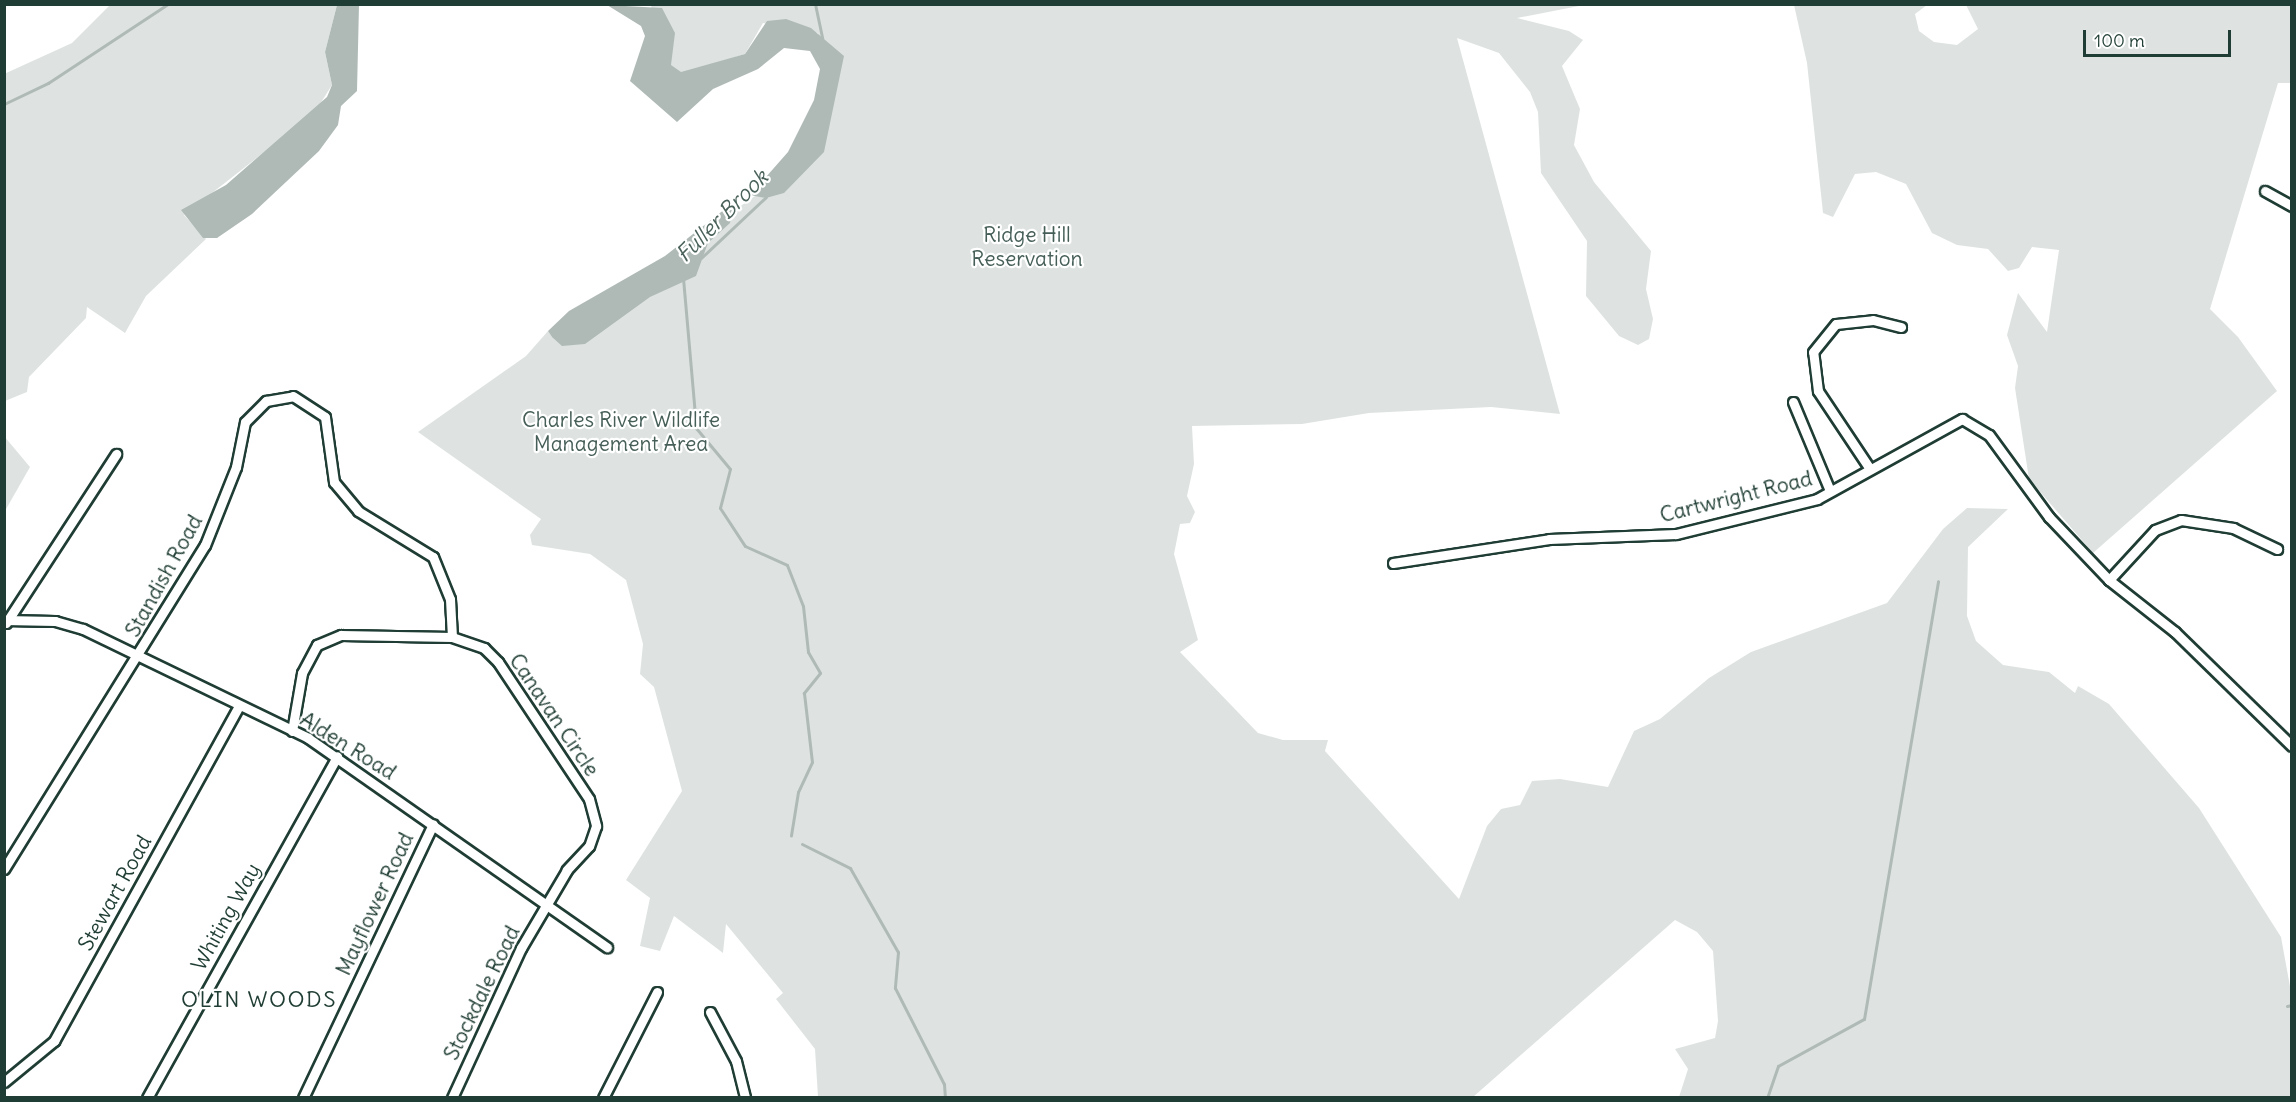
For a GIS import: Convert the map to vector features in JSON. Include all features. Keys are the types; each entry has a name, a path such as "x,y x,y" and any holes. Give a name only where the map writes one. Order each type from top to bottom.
{"street":[{"path":"2265,191 2292,206"},
{"path":"1870,469 1818,391 1813,352 1836,324 1873,320 1901,327"},
{"name":"Standish Road","path":"4,869 141,656 214,526 236,467 245,422 266,402 293,396 325,417 334,482 347,502 433,556 450,599 452,637"},
{"path":"1793,402 1830,491"},
{"name":"Cartwright Road","path":"1393,563 1549,539 1676,534 1830,491 1954,422 1977,425 2049,517 2109,580 2175,632 2292,747"},
{"path":"6,622 116,454"},
{"path":"2109,580 2155,530 2181,520 2233,528 2277,549"},
{"name":"Alden Road","path":"6,622 74,626 141,656 292,731 337,756 607,947"},
{"name":"Canavan Circle","path":"292,731 302,673 317,645 341,635 452,637 484,648 498,662 594,811 589,846 546,905"},
{"name":"Stewart Road","path":"4,1082 54,1041 239,706"},
{"name":"Whiting Way","path":"147,1098 337,756"},
{"name":"Mayflower Road","path":"303,1098 433,824"},
{"name":"Stockdale Road","path":"452,1098 546,905"},
{"path":"603,1098 657,992"},
{"path":"710,1012 736,1061 745,1098"}],"green space":[{"path":"110,5 337,5 325,52 332,85 315,112 184,215 206,239 146,296 125,333 87,307 86,318 29,377 27,392 5,401 4,74 72,43"},
{"name":"Ridge Hill Reservation","path":"651,5 1584,5 1517,18 1569,31 1583,40 1562,66 1580,109 1574,145 1594,182 1651,251 1646,289 1653,319 1649,339 1638,345 1619,336 1586,296 1587,241 1541,173 1538,112 1530,92 1499,53 1457,38 1560,414 1491,407 1369,413 1302,424 1192,426 1194,464 1187,496 1195,512 1190,523 1180,524 1174,554 1198,640 1180,652 1258,733 1283,740 1328,740 1325,751 1459,899 1487,826 1501,809 1520,805 1532,781 1560,779 1608,787 1634,731 1660,719 1709,678 1751,652 1887,603 1943,529 1967,508 2008,509 1968,547 1967,616 1976,641 2003,665 2049,672 2075,693 2078,686 2109,704 2199,808 2281,937 2291,992 2291,1097 1679,1097 1688,1069 1675,1049 1715,1038 1718,1021 1713,951 1697,932 1675,920 1473,1097 818,1097 815,1049 776,999 783,993 726,924 723,953 674,916 660,951 640,946 650,898 626,880 682,791 654,687 640,674 643,644 626,580 590,554 532,545 530,535 541,519 418,432 526,356 548,331 552,337 755,196 795,162 824,75 818,33 763,23 745,54 678,75 666,69"},
{"path":"1794,5 1927,5 1915,14 1919,31 1934,42 1957,45 1978,29 1966,5 2291,5 2291,93 2290,83 2278,83 2210,309 2238,337 2277,391 2093,553 2029,479 2015,388 2018,366 2007,335 2018,293 2047,332 2059,250 2032,247 2019,268 2008,271 1988,249 1957,245 1932,233 1906,184 1876,172 1855,174 1833,217 1823,213 1807,63"},
{"path":"4,436 30,467 5,511 4,511"}],"water":[{"path":"337,5 359,5 357,91 341,106 338,125 319,151 252,214 217,238 203,238 181,210 226,185 327,97 332,85 325,52"},
{"path":"607,5 662,8 675,33 671,65 681,72 745,54 767,21 786,19 811,28 844,56 824,152 784,193 766,198 750,195 788,152 814,100 820,69 810,51 784,48 758,69 713,89 677,122 630,81 645,36 641,26"},
{"path":"725,209 732,210 730,223 708,243 696,276 650,297 585,344 562,346 552,337 548,331 569,311 665,256"}],"waterway":[{"name":"Fuller Brook","path":"4,104 48,83 168,4"},
{"name":"Fuller Brook","path":"815,4 822,38"},
{"name":"Fuller Brook","path":"701,258 766,197"},
{"name":"Fuller Brook","path":"683,278 696,428 730,469 720,508 745,546 787,565 803,606 808,652 820,673 804,693 812,762 798,792 791,835"},
{"path":"1767,1098 1778,1066 1864,1019 1938,581"},
{"name":"Fuller Brook","path":"802,844 850,868 898,952 895,988 944,1084 945,1098"},
{"path":"2287,1006 2292,1005"}],"district":[{"name":"OLIN WOODS","path":"259,1000"}],"park label":[{"name":"Charles River Wildlife Management Area","path":"621,432"}]}
